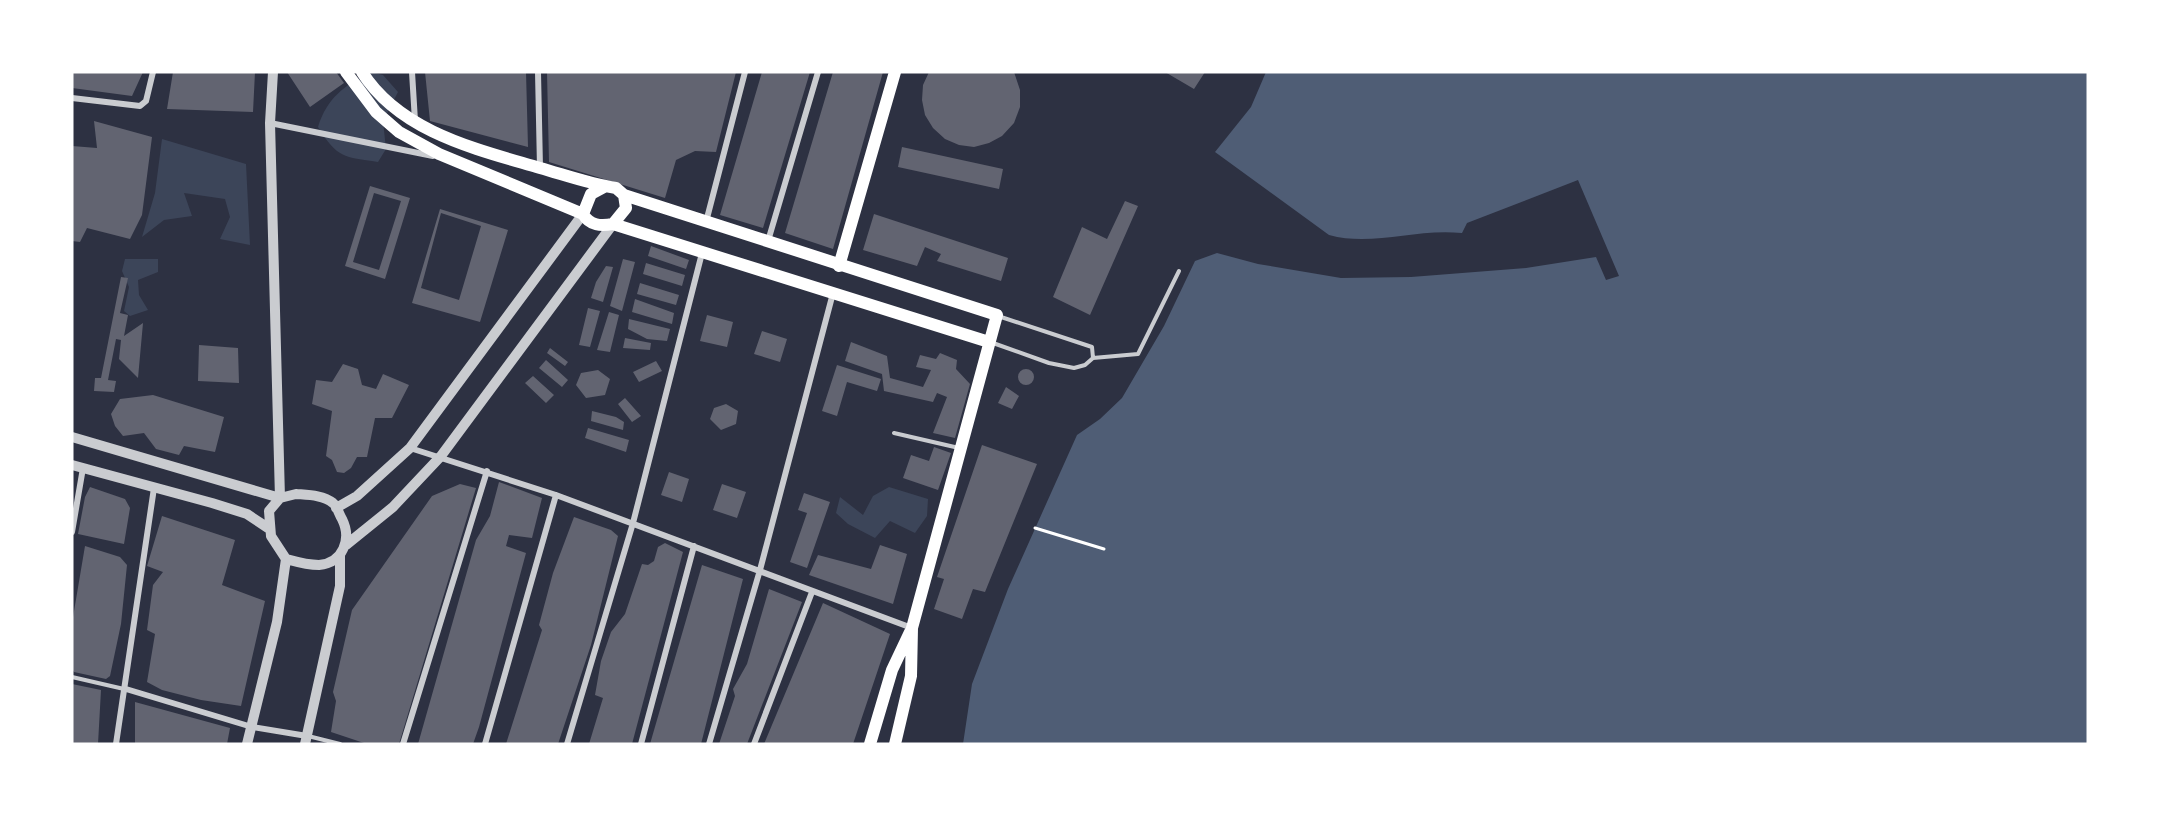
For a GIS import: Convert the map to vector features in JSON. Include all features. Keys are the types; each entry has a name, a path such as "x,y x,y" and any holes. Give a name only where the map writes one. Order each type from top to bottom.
{"main road":[{"path":"346,72 362,96 387,123 417,143 583,214 593,223 602,226 613,224 989,342"},
{"path":"362,72 386,101 444,137 604,187 616,188 624,195 997,315 912,628 892,670 870,744"},
{"path":"839,266 895,72"},
{"path":"583,214 591,194 604,187"},
{"path":"613,224 626,208 624,195"},
{"path":"895,744 911,676 912,628"}],"street":[{"path":"72,98 140,106 147,101 153,72"},
{"path":"268,528 269,511 280,498 270,123 273,72"},
{"path":"412,72 415,121"},
{"path":"538,72 540,168"},
{"path":"706,222 745,72"},
{"path":"768,243 818,72"},
{"path":"270,123 455,160"},
{"path":"336,508 357,496 410,448 583,214"},
{"path":"126,689 252,727 306,740 340,586 340,555 346,545 393,507 441,456 613,224"},
{"path":"567,744 633,523 702,253"},
{"path":"709,744 760,570 833,292"},
{"path":"72,437 280,498 296,494 317,495 333,503 336,508 346,529 346,545"},
{"path":"410,448 441,456 556,495 912,628"},
{"path":"72,532 77,466 247,514 268,528 286,560 277,622 248,744"},
{"path":"403,744 487,471"},
{"path":"116,744 126,689 154,488"},
{"path":"485,744 556,495"},
{"path":"641,744 694,546"},
{"path":"286,560 320,565 340,555"},
{"path":"754,744 812,592"}],"lane":[{"path":"989,342 1049,363 1074,368 1085,365 1093,358 1138,354 1179,271"},
{"path":"997,315 1092,347 1093,358"},
{"path":"894,433 960,448"},
{"path":"72,677 126,689"},
{"path":"306,740 340,744"}],"path":[{"path":"1035,528 1104,549"}],"shaded area":[{"path":"370,72 383,75 398,92 383,121 386,149 378,162 342,154 331,145 318,127 326,108 338,94 352,82"},
{"path":"1266,72 2088,72 2088,744 963,744 972,684 1008,589 1077,435 1100,419 1122,398 1164,326 1195,261 1217,253 1258,264 1341,278 1411,277 1526,268 1596,257 1606,280 1619,276 1578,180 1467,223 1462,233 1428,233 1362,239 1329,235 1215,152 1251,107"},
{"path":"162,139 246,164 250,245 220,239 230,217 225,199 184,193 192,216 164,220 142,237 155,193"},
{"path":"125,259 158,259 158,272 138,280 139,295 148,310 130,316 124,311 129,287 122,271"},
{"path":"889,487 928,499 927,516 915,533 890,521 875,538 848,524 836,513 840,497 863,515 873,496"}],"building":[{"path":"72,72 143,72 132,96 72,88"},
{"path":"173,72 255,72 253,112 167,109"},
{"path":"287,72 336,72 344,83 310,107"},
{"path":"425,72 526,72 528,147 430,121"},
{"path":"547,72 736,72 716,152 695,151 676,160 665,198 549,162"},
{"path":"762,72 810,72 763,228 720,215"},
{"path":"833,72 883,72 833,249 785,233"},
{"path":"929,72 1014,72 1020,90 1020,107 1014,123 1002,136 974,147 959,145 945,139 933,128 925,115 922,100 923,85"},
{"path":"1165,72 1205,72 1194,89"},
{"path":"94,121 152,137 142,215 130,239 87,228 80,242 72,241 72,146 97,148"},
{"path":"902,147 1003,169 999,189 898,167"},
{"path":"370,186 410,198 385,279 345,266","holes":["374,193 401,201 379,270 353,262"]},
{"path":"1125,201 1138,206 1090,315 1053,297 1082,227 1107,239"},
{"path":"440,209 508,230 480,322 412,303","holes":["441,213 481,226 459,300 421,288"]},
{"path":"874,214 1008,258 1001,281 937,261 941,254 925,247 917,266 863,250"},
{"path":"651,246 689,260 686,269 648,256"},
{"path":"623,259 635,262 622,311 610,306"},
{"path":"646,263 685,275 682,286 643,274"},
{"path":"606,266 613,267 603,302 591,298 596,282"},
{"path":"121,277 128,278 120,313 128,315 124,336 143,323 138,378 119,359 121,340 116,339 108,380 116,381 114,392 94,391 95,378 101,378"},
{"path":"640,283 679,295 676,305 637,294"},
{"path":"635,299 674,313 672,324 632,312"},
{"path":"588,308 600,311 590,347 579,345"},
{"path":"609,312 619,315 610,352 597,350"},
{"path":"707,315 733,322 727,347 700,341"},
{"path":"629,319 670,329 667,341 647,339 628,329"},
{"path":"762,331 787,339 780,362 754,354"},
{"path":"625,338 651,343 650,350 623,348"},
{"path":"851,342 887,356 890,378 923,387 931,370 916,367 920,355 936,359 940,353 957,360 956,369 970,384 955,438 933,433 947,397 937,393 933,402 884,391 882,374 845,361"},
{"path":"199,345 238,348 239,383 198,381"},
{"path":"550,348 568,362 565,366 547,353"},
{"path":"546,360 568,380 562,387 539,368"},
{"path":"656,361 662,371 639,382 633,372"},
{"path":"343,364 358,369 362,385 376,389 383,374 409,385 392,418 375,418 367,457 357,457 351,468 344,473 337,472 332,460 326,456 332,411 312,404 316,380 332,382"},
{"path":"837,365 881,379 877,391 847,382 837,416 822,411"},
{"path":"1023,369 1029,369 1034,377 1032,383 1023,385 1018,380 1018,374"},
{"path":"598,370 610,379 605,395 586,398 576,385 581,373"},
{"path":"533,376 554,395 546,403 525,383"},
{"path":"1006,387 1019,396 1012,409 998,403"},
{"path":"153,395 224,417 215,452 184,446 179,455 156,449 144,433 123,436 115,426 111,414 120,399"},
{"path":"625,398 641,416 632,422 618,404"},
{"path":"726,404 738,411 736,424 721,430 710,419 714,408"},
{"path":"592,411 616,417 624,422 623,430 591,421"},
{"path":"588,428 629,440 626,452 585,438"},
{"path":"982,445 1037,464 985,592 973,589 962,619 934,609 944,579 937,577"},
{"path":"934,447 951,453 938,490 903,478 911,455 929,461"},
{"path":"669,472 689,479 682,502 661,495"},
{"path":"499,482 542,498 532,538 509,535 506,546 526,553 479,727 473,744 418,744 476,540 490,516"},
{"path":"460,484 476,488 399,744 367,744 331,732 336,701 333,692 352,610 432,496"},
{"path":"722,484 746,492 737,518 713,510"},
{"path":"90,487 125,499 130,508 124,544 78,534 85,497"},
{"path":"804,493 830,502 807,568 790,562 807,513 798,510"},
{"path":"162,516 235,540 222,585 265,601 241,706 201,700 162,690 147,682 155,634 147,630 153,585 163,572 147,566"},
{"path":"574,517 611,530 618,536 591,645 558,744 506,744 542,630 539,625 553,573"},
{"path":"665,543 683,552 632,744 589,744 603,698 595,695 601,661 611,632 625,614 642,564 648,565 654,561 658,547"},
{"path":"880,545 907,554 893,604 809,575 818,555 871,569"},
{"path":"85,546 120,557 127,565 121,624 110,676 106,679 74,672 72,669 72,623"},
{"path":"702,565 743,579 701,744 650,744"},
{"path":"769,589 802,602 747,744 719,744 735,696 733,689 747,664"},
{"path":"823,603 890,634 853,744 764,744"},
{"path":"72,684 101,690 98,744 72,744"},
{"path":"135,702 230,728 227,744 135,744"}]}
